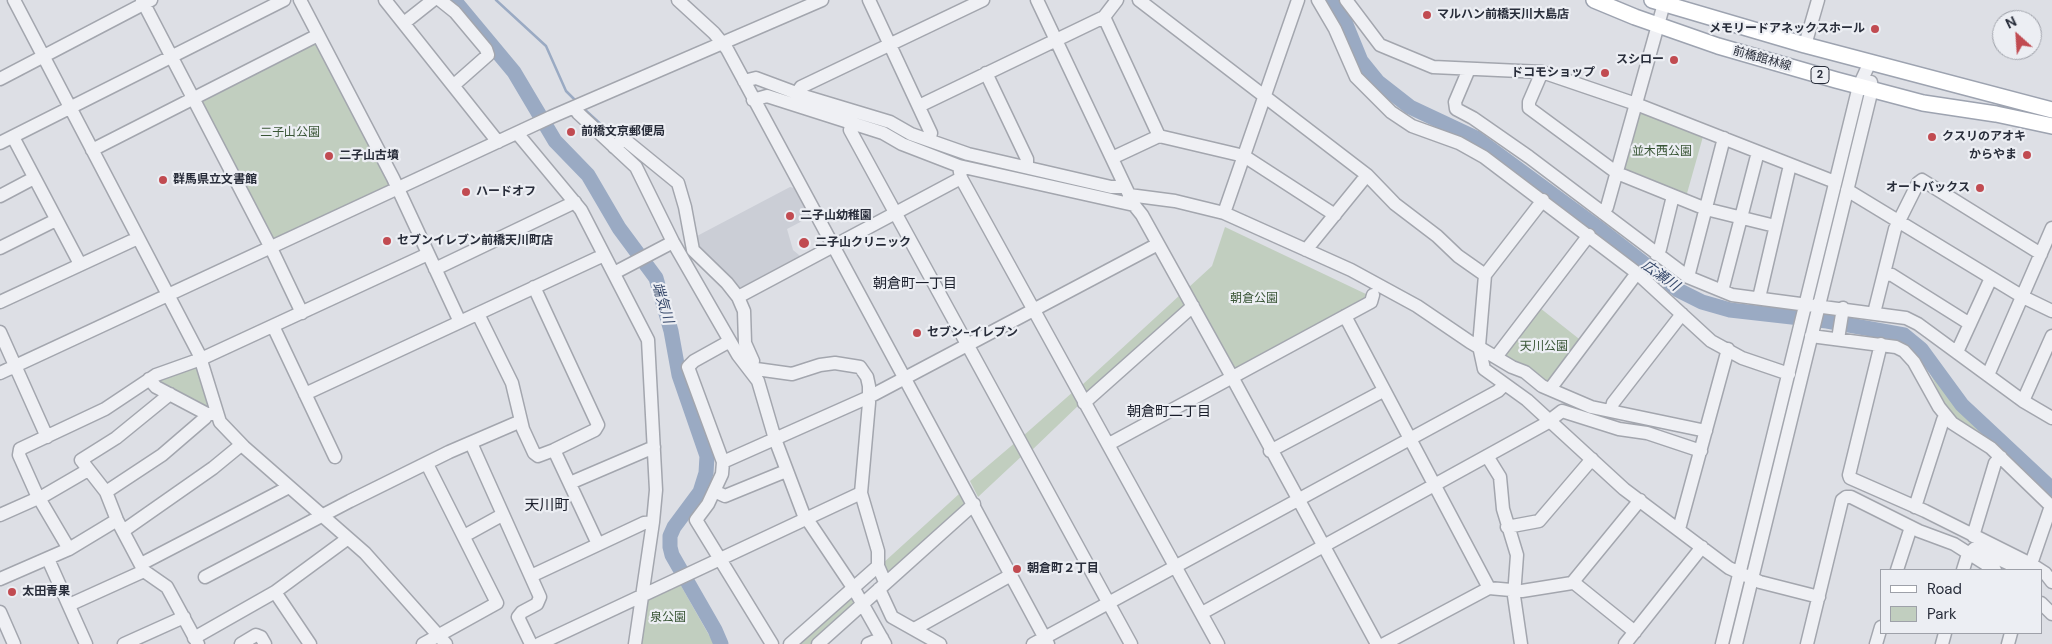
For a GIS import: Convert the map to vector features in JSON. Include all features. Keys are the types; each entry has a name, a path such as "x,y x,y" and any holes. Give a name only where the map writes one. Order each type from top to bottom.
{"main road":[{"name":"前橋館林線","path":"1594,0 1736,52 1865,88 1923,103 1996,114 2052,126"},
{"name":"前橋館林線","path":"1660,2 1805,45 2052,110"}],"street":[{"path":"14,0 201,359 212,414"},
{"path":"0,144 284,0"},
{"path":"300,0 398,188 460,322"},
{"path":"385,0 498,142"},
{"path":"404,24 433,0"},
{"path":"440,0 455,12 486,49 488,55 454,85"},
{"path":"678,0 722,42 1047,641"},
{"path":"0,373 574,107 822,0"},
{"path":"868,0 931,133 929,140"},
{"path":"797,93 801,87 983,0"},
{"path":"1037,0 1129,195 1232,376 1270,451 1377,644"},
{"path":"919,106 1104,17 1118,0"},
{"path":"1139,0 1264,94 1367,175 1395,204 1437,236 1458,256 1485,275"},
{"path":"1224,213 1298,0"},
{"path":"1318,0 1335,29 1352,70 1383,106 1412,126 1477,152 1543,200 1637,273 1712,341 1742,358 1789,374"},
{"path":"1346,0 1380,45 1433,67 1542,72 1636,104 1836,182"},
{"path":"1805,45 1818,0"},
{"path":"0,79 146,1 171,57 271,248 302,313"},
{"path":"1603,213 1608,206 1658,25 1660,2"},
{"path":"1104,17 1159,136"},
{"path":"92,150 318,35"},
{"path":"1722,644 1800,328 1811,308 1847,190 1870,62"},
{"path":"1469,69 1455,102 1456,109 1495,132 1688,277 1722,292 1811,308 1842,312 1874,313 1912,320 2023,401 2052,418"},
{"path":"1542,72 1542,78 1529,102 1529,108 1617,173 1706,209 1775,226"},
{"path":"986,74 1027,158 1027,167"},
{"path":"744,81 756,78 890,122 911,134 968,154 1111,187 1129,195"},
{"path":"1736,644 1812,333 1811,308 1836,182 1865,88"},
{"path":"753,100 767,96 883,133 960,172 1174,201 1224,213 1365,277 1417,306 1470,342 1512,367 1525,372 1537,382 1550,389 1592,407 1706,431"},
{"path":"574,107 578,114 636,167 673,242 730,340 746,360 758,381 786,470 807,519 863,602 884,641 868,644"},
{"path":"851,124 850,130 1131,644"},
{"path":"517,133 575,202 648,340 656,490 654,522 635,644"},
{"path":"1112,158 1159,136 1244,156 1335,215"},
{"path":"13,137 80,264"},
{"path":"1688,277 1724,138"},
{"path":"614,147 624,139 676,180 685,207 693,250 738,297 744,311 746,360"},
{"path":"1722,292 1758,152"},
{"path":"1758,298 1790,165"},
{"path":"738,297 896,213 960,172"},
{"path":"960,172 1084,403 1218,644"},
{"path":"1306,250 1367,175"},
{"path":"0,196 34,178"},
{"path":"1874,313 1898,221 1918,183 1925,180 2041,254"},
{"path":"1847,190 2023,297 2052,311"},
{"path":"1656,254 1660,249 1673,196"},
{"path":"1543,200 1485,275 1479,346 1484,369 1527,400 1640,500 1740,574 1752,579 1819,596"},
{"path":"435,269 575,202"},
{"path":"0,248 56,220"},
{"path":"1988,375 2052,228"},
{"path":"1496,357 1589,235"},
{"path":"0,302 138,238"},
{"path":"614,273 673,242"},
{"path":"723,462 868,397 1158,244"},
{"path":"69,549 38,498 19,452 22,448 105,409 148,379 201,359 428,254"},
{"path":"305,394 604,255"},
{"path":"1550,389 1637,273"},
{"path":"1884,274 1892,275 1970,324"},
{"path":"1957,352 1991,278"},
{"path":"478,314 512,383 521,421 535,455 540,456 554,450 595,430 598,425 534,288"},
{"path":"1108,444 1371,302 1373,295"},
{"path":"1084,403 1193,306"},
{"path":"1839,336 1842,312"},
{"path":"1612,411 1614,403 1682,314"},
{"path":"1344,316 1489,588"},
{"path":"273,326 335,457"},
{"path":"0,332 47,437"},
{"path":"1812,333 1896,347 1909,356 1946,417 1959,429 2001,457 2051,507 2027,568"},
{"path":"2023,401 2048,356 2052,336"},
{"path":"730,340 694,361 688,367 723,462 722,474 696,520 772,644"},
{"path":"1881,344 1849,475 1852,480 1915,507 1973,536 2027,568"},
{"path":"1679,529 1728,349"},
{"path":"746,360 792,374 832,363 857,366 867,377 868,397 861,493 878,551 878,566 882,586 890,614 940,644"},
{"path":"148,379 170,394 212,414 241,445 365,553 442,639"},
{"path":"1033,644 1047,641 1108,603 1410,440 1498,391 1504,384"},
{"path":"1270,451 1383,391"},
{"path":"170,394 116,438 82,459 82,462 106,492 120,526 142,567 167,586 196,641 275,592 347,539"},
{"path":"1202,613 1550,421 1562,411 1566,410 1604,424 1647,433 1701,451"},
{"path":"106,492 162,455 212,414"},
{"path":"1915,507 1942,420 1946,417"},
{"path":"205,577 322,515 470,443 521,421"},
{"path":"470,443 531,576 540,601 519,614 518,617 531,644"},
{"path":"0,579 120,526 213,468 241,445"},
{"path":"570,483 654,447"},
{"path":"554,450 598,544"},
{"path":"1487,456 1500,477 1503,509 1517,555 1515,590 1520,644"},
{"path":"1973,536 1995,463 2001,457"},
{"path":"1507,527 1539,520 1592,459"},
{"path":"423,644 442,639 497,603 427,464"},
{"path":"0,515 38,498 88,470"},
{"path":"714,491 725,496 786,470"},
{"path":"69,605 289,487"},
{"path":"539,644 720,561 861,493"},
{"path":"1807,644 1844,498 1851,497 1911,527 1954,544 1992,569"},
{"path":"1384,644 1489,588 1515,590 1573,582 1640,500"},
{"path":"818,644 974,504"},
{"path":"464,536 502,515"},
{"path":"531,576 644,523 654,522"},
{"path":"1897,569 1911,527"},
{"path":"1625,644 1702,547"},
{"path":"1964,569 1968,554 1973,548 2027,568"},
{"path":"48,559 86,644"},
{"path":"790,644 878,566"},
{"path":"2042,572 2045,573 2052,582"},
{"path":"916,628 1011,575"},
{"path":"1573,582 1635,632"},
{"path":"275,592 310,644"},
{"path":"2042,603 2052,614"},
{"path":"0,612 14,644"},
{"path":"124,644 140,641 184,618"},
{"path":"1876,644 1880,630"},
{"path":"241,644 256,635 261,637 265,644"}],"shaded area":[{"path":"790,187 794,188 810,217 787,229 793,250 805,260 743,293 698,249 697,236"}],"green space":[{"name":"二子山公園","path":"318,35 398,189 271,248 192,99"},
{"name":"並木西公園","path":"1642,110 1704,133 1686,197 1625,172 1622,168 1638,113"},
{"name":"朝倉公園","path":"1225,227 1368,295 1366,299 1236,370 1231,367 1188,288 1212,266"},
{"path":"1180,295 1186,305 1088,395 1082,385"},
{"name":"天川公園","path":"1540,308 1583,342 1551,384 1503,356"},
{"path":"194,366 198,368 208,405 206,407 158,381 159,378"},
{"path":"1929,371 1960,410 1990,442 1949,414"},
{"path":"1074,391 1081,403 1031,451 1023,436"},
{"path":"1017,441 1024,454 978,497 970,481"},
{"path":"959,494 966,507 888,577 882,564"},
{"name":"泉公園","path":"680,584 714,644 638,644 644,599"},
{"path":"850,597 855,605 813,644 796,644"}],"waterway":[{"name":"端気川","path":"454,0 514,72 555,141 588,175 619,228 656,278 671,331 679,375 707,456 706,473 700,492 674,527 670,536 670,547 672,555 721,644"},
{"path":"496,0 546,46 566,91 577,102"},
{"name":"広瀬川","path":"1332,0 1343,17 1361,61 1378,82 1410,107 1476,138 1597,227 1678,290 1702,302 1730,310 1827,321 1904,335 1921,349 1962,405 2052,489"},
{"path":"583,108 616,138"}],"place":[{"name":"マルハン前橋天川大島店","path":"1427,15"},
{"name":"メモリードアネックスホール","path":"1875,29"},
{"name":"スシロー","path":"1674,60"},
{"name":"ドコモショップ","path":"1605,73"},
{"name":"前橋文京郵便局","path":"571,132"},
{"name":"クスリのアオキ","path":"1932,137"},
{"name":"からやま","path":"2027,155"},
{"name":"二子山古墳","path":"329,156"},
{"name":"群馬県立文書館","path":"163,180"},
{"name":"オートバックス","path":"1980,188"},
{"name":"ハードオフ","path":"466,192"},
{"name":"二子山幼稚園","path":"790,216"},
{"name":"セブンイレブン前橋天川町店","path":"387,241"},
{"name":"二子山クリニック","path":"804,243"},
{"name":"セブン-イレブン","path":"917,333"},
{"name":"朝倉町２丁目","path":"1017,569"},
{"name":"太田青果","path":"12,592"}],"district":[{"name":"朝倉町一丁目","path":"915,284"},
{"name":"朝倉町二丁目","path":"1169,412"},
{"name":"天川町","path":"547,506"}]}
